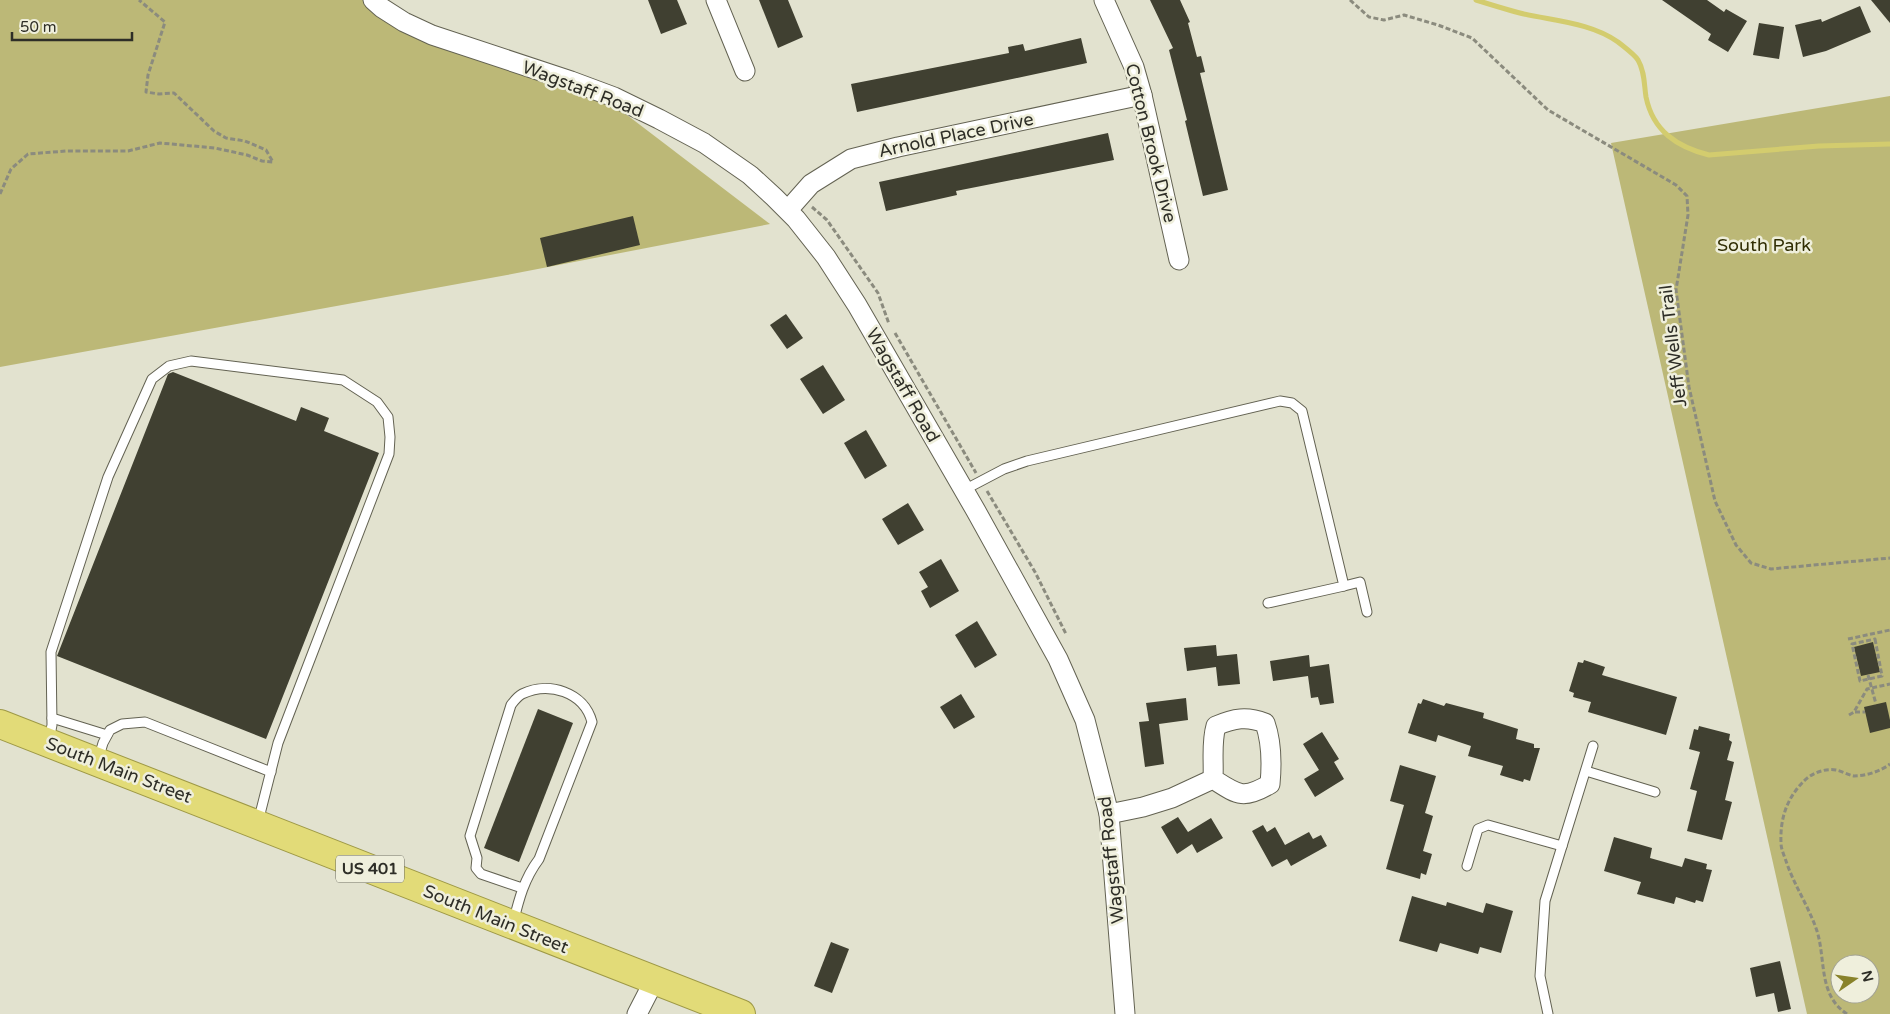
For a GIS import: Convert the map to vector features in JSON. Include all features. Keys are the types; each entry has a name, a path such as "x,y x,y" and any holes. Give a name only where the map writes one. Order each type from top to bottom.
{"highway":[{"name":"South Main Street","path":"0,724 50,730 97,761 741,1014"}],"street":[{"name":"Wagstaff Road","path":"373,0 404,22 432,35 572,81 614,97 659,118 704,143 750,175 788,210 826,257 857,305 964,490 1058,659 1085,720 1109,814 1125,1014"},
{"path":"716,0 746,71"},
{"name":"Cotton Brook Drive","path":"1104,0 1134,67 1180,260"},
{"name":"Arnold Place Drive","path":"788,210 811,184 851,159 898,147 1142,95"},
{"path":"1109,814 1172,798 1213,778"},
{"path":"637,1014 654,981"}],"lane":[{"path":"107,735 50,730 51,652 108,477 152,379 169,366 191,360 343,380 377,402 388,416 389,454 278,743 258,825"},
{"path":"964,490 1004,469 1027,461 1280,401 1292,402 1302,411 1344,586"},
{"path":"1268,603 1360,582 1367,612"},
{"path":"513,925 522,888 537,862 592,722 589,712 581,702 567,692 551,688 520,694 511,704 470,836 476,858 476,868 481,874 522,888"},
{"path":"97,761 110,730 122,724 146,722 270,772"},
{"path":"1548,1014 1540,976 1545,901 1594,746"},
{"path":"1586,771 1655,792"},
{"path":"1467,866 1478,829 1488,825 1562,846"}],"path":[{"path":"0,194 11,169 28,154 66,151 128,151 160,143 215,148 247,154 262,161 273,162 266,150 245,141 226,138 214,131 174,93 159,94 146,92 152,59 165,22 138,0"},
{"name":"Jeff Wells Trail","path":"1350,0 1368,17 1384,20 1404,15 1438,24 1472,38 1548,110 1676,185 1687,196 1688,215 1676,290 1689,387 1715,501 1736,545 1750,562 1771,569 1890,558"},
{"path":"816,210 827,220 878,293 890,326"},
{"path":"894,332 974,469"},
{"path":"991,498 1035,572 1066,636"},
{"path":"1848,639 1890,630"},
{"path":"1859,637 1860,644"},
{"path":"1875,639 1882,676 1869,677 1860,681 1852,644 1860,644 1875,639"},
{"path":"1869,677 1876,704"},
{"path":"1849,715 1854,712 1867,689 1890,684"},
{"path":"1854,712 1865,712"},
{"path":"1847,1014 1838,1008 1826,983 1817,932 1791,876 1781,845 1782,823 1786,805 1802,783 1814,774 1824,770 1836,770 1854,776 1871,774 1890,764"}],"green space":[{"path":"0,0 368,0 610,102 770,224 507,275 0,367"},
{"name":"South Park","path":"1890,96 1890,1014 1807,1014 1611,143"}],"building":[{"path":"648,0 677,0 687,24 661,34"},
{"path":"759,0 788,0 803,37 778,48"},
{"path":"1150,0 1180,0 1190,22 1188,23 1197,57 1201,56 1205,72 1200,73 1228,190 1203,196 1185,121 1187,120 1169,50 1173,48"},
{"path":"1662,0 1707,0 1724,12 1726,9 1747,21 1728,52 1708,40 1711,34"},
{"path":"1871,0 1890,0 1890,23"},
{"path":"1860,6 1871,32 1826,51 1803,57 1795,25 1821,19 1822,22"},
{"path":"1759,23 1784,27 1779,59 1753,55"},
{"path":"1081,38 1087,63 857,112 851,84 1009,53 1008,47 1023,44 1025,51"},
{"path":"1108,133 1114,160 956,191 957,195 886,211 879,182"},
{"path":"633,216 640,245 547,267 540,238"},
{"path":"786,314 803,338 787,349 770,325"},
{"path":"823,365 845,400 823,414 800,379"},
{"path":"173,372 296,421 301,407 329,418 324,431 379,453 266,739 57,656 168,374"},
{"path":"866,430 887,466 865,479 844,443"},
{"path":"908,503 924,530 898,545 882,519"},
{"path":"941,559 959,591 930,608 921,591 928,587 919,572"},
{"path":"977,621 997,655 975,668 955,635"},
{"path":"1873,642 1880,672 1861,676 1854,647"},
{"path":"1216,645 1217,656 1237,654 1240,684 1218,686 1216,667 1187,671 1184,648"},
{"path":"1309,655 1310,667 1329,664 1334,703 1320,705 1318,697 1311,698 1308,676 1273,681 1270,661"},
{"path":"1584,660 1605,667 1602,675 1677,697 1666,735 1588,712 1591,702 1573,697 1574,693 1569,691 1578,662 1583,663"},
{"path":"961,694 975,717 954,729 940,707"},
{"path":"1186,698 1188,720 1159,724 1164,764 1145,767 1139,722 1149,721 1146,703"},
{"path":"1423,699 1444,706 1446,703 1484,713 1483,718 1518,729 1516,739 1534,744 1534,748 1540,748 1530,781 1524,779 1523,782 1500,775 1503,766 1468,756 1471,746 1438,735 1436,742 1408,733 1418,703 1421,704"},
{"path":"1886,702 1890,728 1870,733 1864,707"},
{"path":"538,709 573,723 519,862 484,848"},
{"path":"1699,726 1730,734 1729,740 1732,742 1727,760 1734,762 1725,800 1732,802 1722,840 1687,831 1697,791 1690,789 1700,752 1689,749 1694,729 1698,730"},
{"path":"1322,732 1339,759 1334,762 1344,779 1315,797 1304,779 1319,770 1303,744"},
{"path":"1400,765 1436,776 1425,813 1433,816 1423,851 1432,854 1426,875 1421,873 1420,879 1386,869 1404,805 1390,801"},
{"path":"1178,817 1188,832 1211,818 1223,838 1197,853 1192,844 1177,854 1161,827"},
{"path":"1263,825 1267,832 1275,827 1285,845 1309,832 1313,839 1321,835 1327,846 1291,866 1287,859 1272,867 1252,831"},
{"path":"1614,837 1652,848 1650,858 1682,867 1685,858 1707,864 1706,869 1712,870 1703,902 1696,900 1695,903 1676,897 1674,904 1637,894 1641,882 1604,871"},
{"path":"1412,896 1446,906 1447,902 1483,913 1486,903 1513,911 1501,953 1480,947 1478,954 1440,943 1437,952 1399,941"},
{"path":"831,942 849,949 832,993 814,986"},
{"path":"1780,961 1791,1009 1778,1012 1774,993 1756,997 1750,968"}],"waterway":[{"path":"1476,0 1524,14 1585,27 1618,42 1638,60 1643,74 1649,109 1654,119 1668,136 1697,152 1709,155 1819,146 1890,144"}]}
